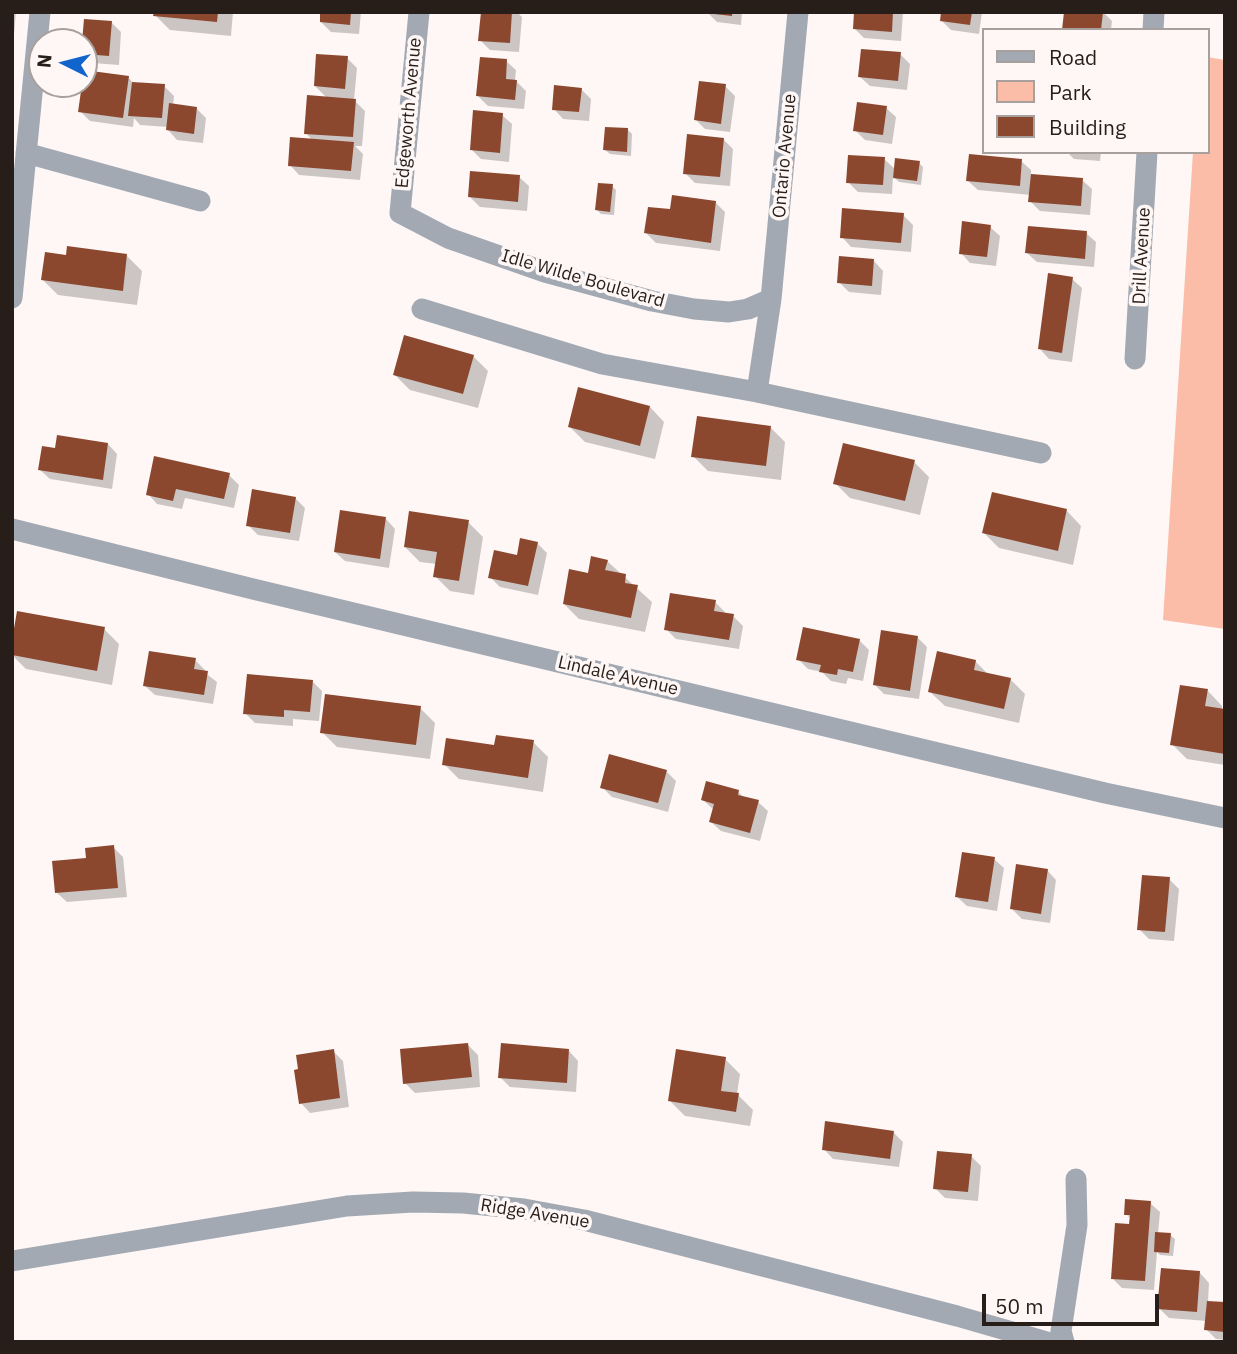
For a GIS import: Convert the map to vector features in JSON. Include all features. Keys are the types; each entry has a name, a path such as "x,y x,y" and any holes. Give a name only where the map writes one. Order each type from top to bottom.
{"street":[{"path":"12,298 40,12"},
{"name":"Edgeworth Avenue","path":"400,213 419,12"},
{"name":"Ontario Avenue","path":"757,392 772,299 798,12"},
{"path":"26,153 200,201"},
{"name":"Drill Avenue","path":"1135,359 1147,154"},
{"name":"Idle Wilde Boulevard","path":"400,213 448,238 545,272 652,301 729,312 748,309 772,299"},
{"path":"422,309 602,364 757,392 1041,453"},
{"name":"Lindale Avenue","path":"12,529 1051,780 1225,818"},
{"path":"1064,1342 1061,1331 1077,1225 1076,1179"},
{"name":"Ridge Avenue","path":"12,1262 347,1206 413,1202 463,1203 524,1209 584,1220 957,1315 1046,1342"}],"green space":[{"path":"1209,57 1225,60 1225,629 1163,620 1193,154 1209,154"}],"building":[{"path":"154,12 218,12 217,22 153,16"},
{"path":"320,12 351,12 350,25 320,22"},
{"path":"481,12 512,12 510,43 478,41"},
{"path":"732,12 732,16 714,14"},
{"path":"854,12 893,12 892,32 853,29"},
{"path":"941,12 972,12 970,25 940,21"},
{"path":"1064,12 1103,12 1101,28 1062,28"},
{"path":"84,19 112,21 109,56 98,55 98,28 83,28"},
{"path":"861,49 901,52 898,81 858,77"},
{"path":"316,54 348,56 345,89 314,86"},
{"path":"480,57 507,59 506,79 517,80 515,100 476,96"},
{"path":"98,72 129,76 123,118 78,112 80,98 98,98"},
{"path":"699,81 726,84 721,124 694,120"},
{"path":"132,82 165,84 162,118 128,116"},
{"path":"554,85 582,88 579,112 552,110"},
{"path":"307,95 356,99 353,137 304,134"},
{"path":"857,102 887,106 883,135 853,131"},
{"path":"169,103 197,107 194,134 166,130"},
{"path":"473,110 503,113 500,153 470,150"},
{"path":"605,127 628,128 627,152 603,150"},
{"path":"687,134 724,138 720,177 683,174"},
{"path":"290,137 354,142 351,171 288,166"},
{"path":"969,154 1022,159 1020,186 966,181"},
{"path":"848,155 885,157 883,185 846,183"},
{"path":"895,158 920,161 917,181 893,178"},
{"path":"470,171 520,175 518,202 468,197"},
{"path":"1031,174 1083,178 1081,206 1028,202"},
{"path":"598,183 613,184 610,212 595,210"},
{"path":"672,195 716,201 711,243 644,233 648,207 670,209"},
{"path":"842,208 904,213 901,243 840,238"},
{"path":"962,221 991,225 987,257 959,254"},
{"path":"1028,226 1087,231 1085,259 1025,253"},
{"path":"67,246 127,254 123,291 41,280 45,252 66,255"},
{"path":"839,256 874,259 872,286 837,283"},
{"path":"1048,273 1073,277 1062,353 1038,349"},
{"path":"404,335 474,355 463,394 393,375"},
{"path":"578,387 650,406 640,446 568,427"},
{"path":"697,416 771,426 766,466 691,457"},
{"path":"57,435 108,443 103,480 38,470 42,446 55,448"},
{"path":"843,443 915,460 905,501 833,484"},
{"path":"154,456 230,473 224,499 176,489 173,501 146,495"},
{"path":"252,489 296,497 290,533 246,526"},
{"path":"992,492 1067,509 1058,551 982,533"},
{"path":"340,510 386,517 380,559 334,552"},
{"path":"409,511 469,520 459,581 433,577 437,552 404,547"},
{"path":"520,538 538,542 528,586 488,578 494,550 517,555"},
{"path":"591,556 608,560 605,570 626,574 625,583 638,585 631,618 563,604 569,569 588,573"},
{"path":"670,593 716,600 714,611 734,614 729,640 664,630"},
{"path":"17,611 105,627 97,671 12,655"},
{"path":"803,627 860,639 853,672 838,669 837,675 819,672 821,665 796,660"},
{"path":"881,630 918,636 910,691 873,685"},
{"path":"149,651 196,658 194,669 208,671 204,695 143,686"},
{"path":"937,651 976,660 974,670 1011,678 1004,709 928,692"},
{"path":"247,674 313,680 310,712 284,710 284,717 243,714"},
{"path":"1180,685 1208,689 1205,706 1225,709 1225,754 1170,745"},
{"path":"325,694 421,706 416,745 320,733"},
{"path":"496,735 534,740 528,778 442,765 446,738 494,745"},
{"path":"609,754 667,770 658,803 600,788"},
{"path":"706,781 739,790 738,795 759,800 750,833 709,822 714,804 701,800"},
{"path":"114,845 118,888 55,893 52,861 86,858 85,848"},
{"path":"962,852 995,857 988,902 955,897"},
{"path":"1016,864 1048,869 1041,914 1010,909"},
{"path":"1142,875 1170,877 1165,932 1137,930"},
{"path":"468,1043 472,1077 403,1084 400,1049"},
{"path":"501,1043 569,1049 567,1083 498,1078"},
{"path":"334,1049 340,1098 299,1104 294,1070 298,1069 296,1055"},
{"path":"676,1049 726,1057 721,1091 739,1093 736,1112 668,1101"},
{"path":"825,1121 894,1131 890,1159 822,1150"},
{"path":"937,1151 972,1154 968,1192 933,1189"},
{"path":"1125,1199 1151,1201 1145,1281 1111,1279 1115,1223 1129,1224 1130,1215 1124,1215"},
{"path":"1155,1232 1171,1233 1169,1253 1154,1252"},
{"path":"1161,1268 1200,1271 1197,1312 1157,1309"},
{"path":"1207,1301 1225,1302 1225,1332 1204,1330"}]}
